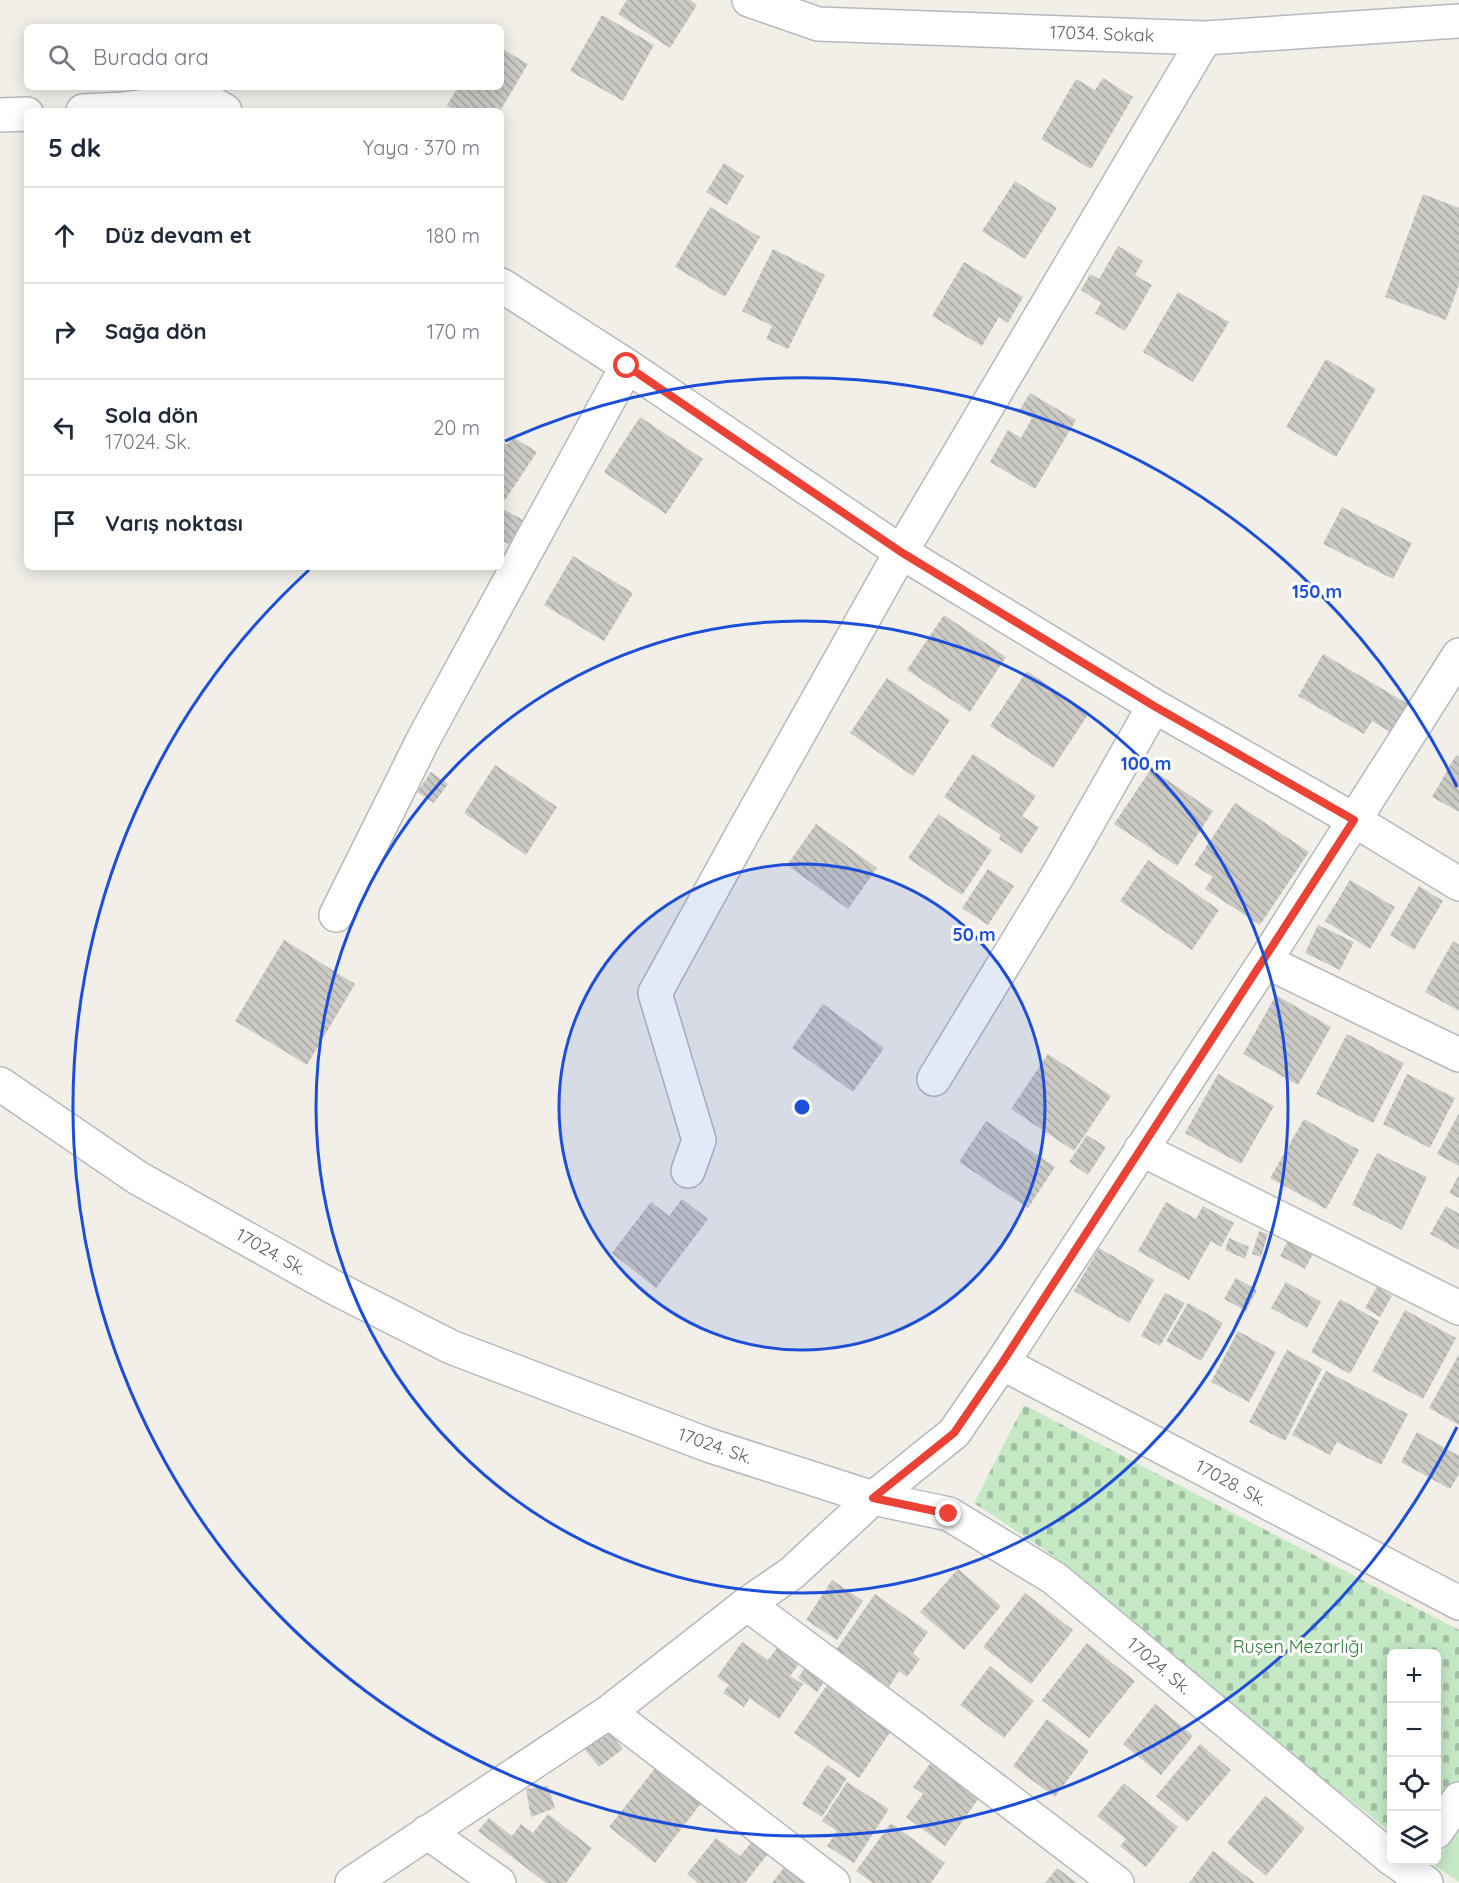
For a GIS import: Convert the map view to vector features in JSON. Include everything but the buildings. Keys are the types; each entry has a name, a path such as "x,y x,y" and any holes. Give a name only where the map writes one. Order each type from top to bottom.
{"street":[{"name":"17034. Sokak","path":"750,0 818,24 1204,38 1459,21"},
{"path":"1454,0 1459,4"},
{"path":"688,1171 699,1140 655,993 901,552 1204,38"},
{"path":"132,108 205,99 220,108"},
{"path":"0,115 24,114"},
{"path":"504,287 627,366 901,552 1154,706 1354,820 1459,884"},
{"path":"336,915 424,738 627,366"},
{"path":"352,1883 609,1712 747,1604 792,1573 873,1498 954,1433 1264,961 1459,656"},
{"path":"934,1079 1058,875 1154,706"},
{"path":"1264,961 1459,1055"},
{"name":"17024. Sk.","path":"0,1084 138,1178 335,1288 451,1347 708,1445 873,1498 949,1514 1054,1578 1408,1867"},
{"path":"1141,1149 1459,1308"},
{"name":"17028. Sk.","path":"1002,1363 1459,1603"},
{"path":"747,1604 1117,1883"},
{"path":"609,1712 833,1883"},
{"path":"1441,1827 1459,1798"},
{"path":"427,1832 499,1883"}],"green space":[{"name":"Ruşen Mezarlığı","path":"1024,1405 1459,1630 1459,1784 1441,1809 1441,1649 1387,1649 1387,1829 1215,1695 1130,1618 1054,1556 974,1503"},
{"path":"1459,1828 1459,1882 1434,1865 1441,1865 1441,1853"}],"route":[{"path":"627,366 901,552 1154,706 1354,820 1002,1363 954,1433 873,1498 949,1514"}]}
